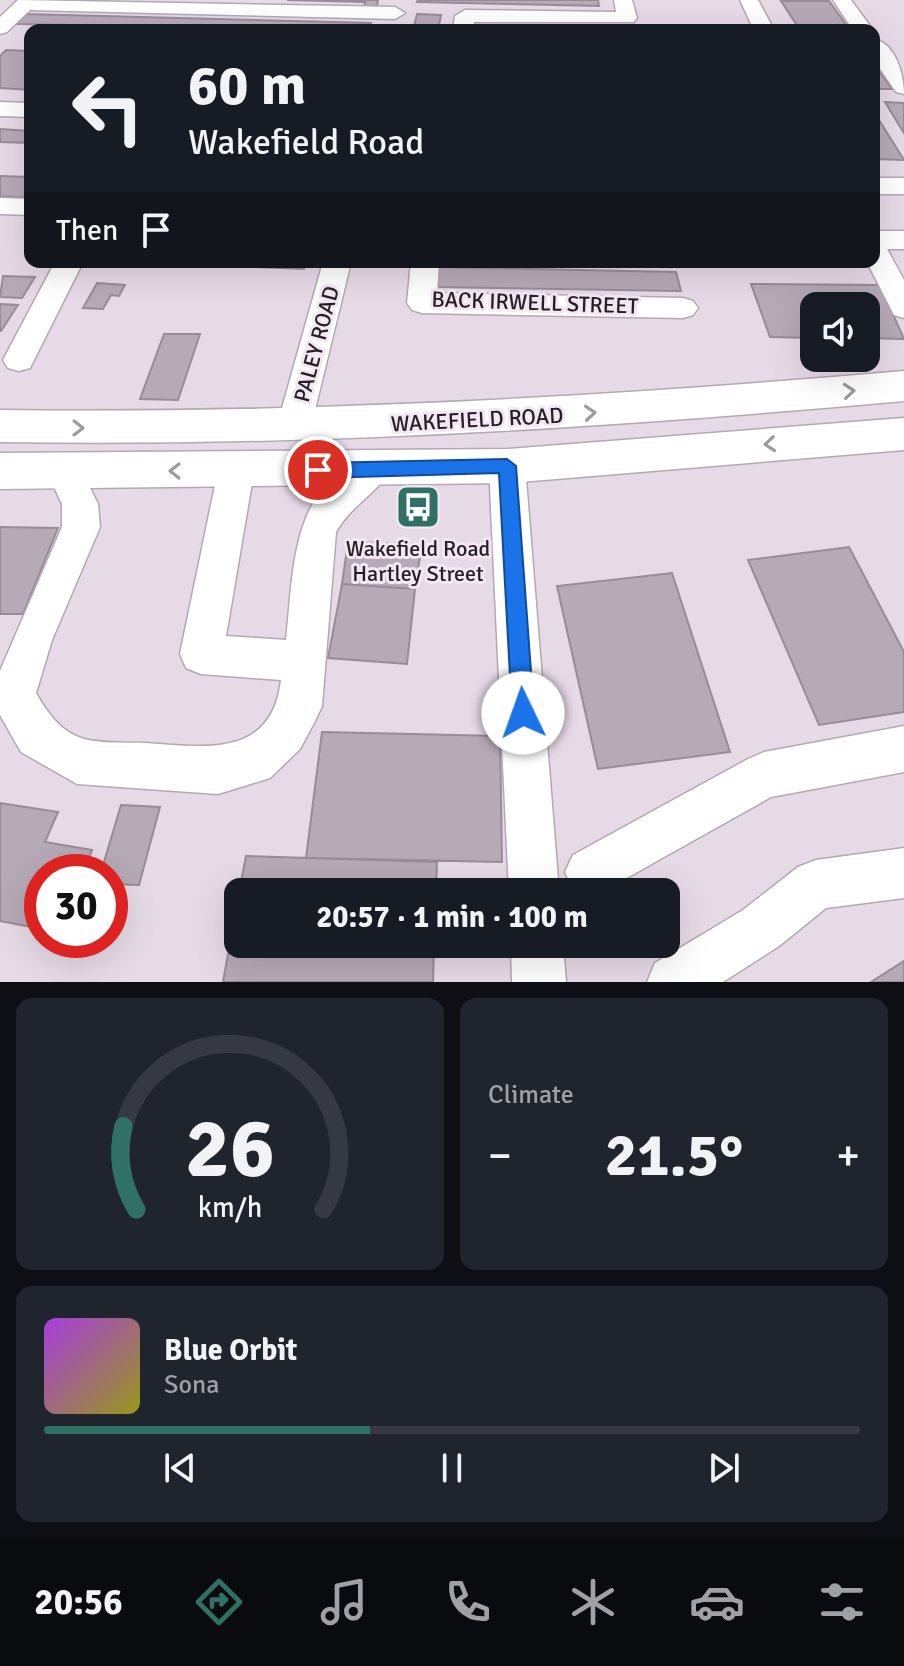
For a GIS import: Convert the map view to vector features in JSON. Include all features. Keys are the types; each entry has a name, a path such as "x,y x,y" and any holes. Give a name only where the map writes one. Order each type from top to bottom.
{"main road":[{"name":"WAKEFIELD ROAD","path":"0,426 294,426 605,413 904,386"},
{"name":"WAKEFIELD ROAD","path":"0,471 372,470 507,466 904,434"}],"street":[{"path":"749,0 761,24"},
{"path":"842,0 859,24"},
{"path":"5,34 27,2 394,14"},
{"path":"464,24 465,16 625,9"},
{"path":"880,53 904,87"},
{"path":"0,109 24,110"},
{"path":"904,170 899,170 904,179"},
{"path":"880,186 904,186"},
{"path":"0,206 24,207"},
{"path":"880,250 904,240"},
{"path":"880,262 904,308"},
{"path":"19,360 66,268"},
{"name":"PALEY ROAD","path":"294,426 335,268"},
{"name":"BACK IRWELL STREET","path":"425,268 422,303 683,308"},
{"path":"507,466 533,878"},
{"path":"65,472 80,504 81,527 7,695 37,736 77,761 218,771 254,762 284,733 300,706 317,530 334,501 372,470"},
{"path":"236,471 219,573 201,654 304,661"},
{"path":"590,872 764,775 904,749"},
{"path":"674,982 761,928 816,885 904,873"},
{"path":"538,958 539,982"}],"building":[{"path":"287,0 378,0 377,6 364,6 365,2"},
{"path":"598,0 599,6 417,2"},
{"path":"781,1 829,1 846,24 796,24"},
{"path":"24,14 371,23 371,24 17,24"},
{"path":"417,14 441,15 439,24 414,24"},
{"path":"6,50 24,51 24,90 0,88 0,56"},
{"path":"880,72 892,89 880,89"},
{"path":"885,102 904,103 904,133"},
{"path":"880,122 904,160 880,159"},
{"path":"0,129 24,131 24,143 0,142"},
{"path":"0,176 24,177 24,198 0,196"},
{"path":"434,268 482,268 676,272 681,291 433,287"},
{"path":"3,276 35,277 22,298 0,297"},
{"path":"97,283 125,285 119,296 111,295 103,309 83,308"},
{"path":"751,284 880,285 904,339 880,338 880,292 800,292 800,338 770,337"},
{"path":"0,304 18,305 1,331 0,331"},
{"path":"164,334 200,334 178,400 140,399"},
{"path":"0,527 58,528 23,614 0,614"},
{"path":"348,542 422,544 415,589 342,584"},
{"path":"849,547 904,652 904,712 819,725 748,560"},
{"path":"672,573 730,752 598,769 557,586"},
{"path":"342,584 415,589 407,664 328,658"},
{"path":"322,732 500,736 502,862 306,858"},
{"path":"0,803 58,812 45,842 92,850 91,854 24,854 24,926 0,921"},
{"path":"121,805 160,807 139,885 128,885 128,854 106,854"},
{"path":"246,856 437,862 436,878 242,878"},
{"path":"227,958 434,958 433,982 223,982"},
{"path":"904,961 904,982 871,982"}],"place":[{"name":"Wakefield Road Hartley Street","path":"418,507"}],"route":[{"path":"318,470 507,466 523,713"}]}
